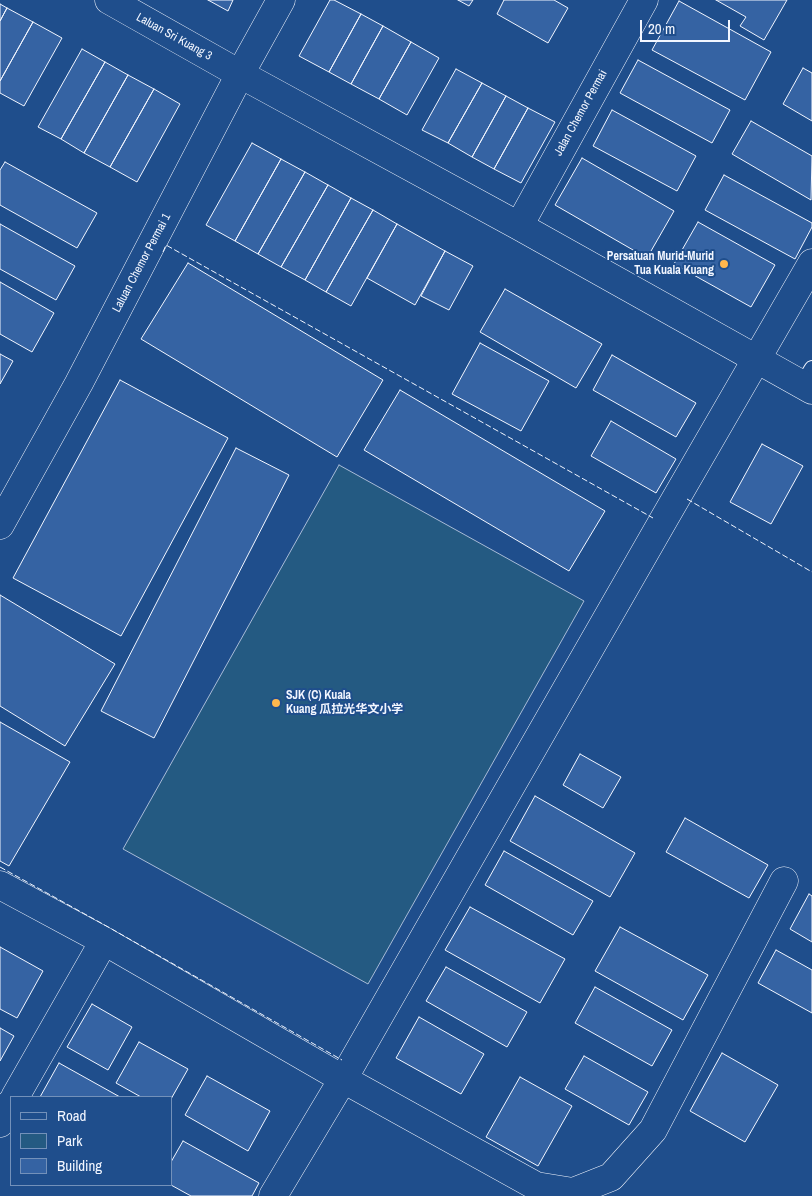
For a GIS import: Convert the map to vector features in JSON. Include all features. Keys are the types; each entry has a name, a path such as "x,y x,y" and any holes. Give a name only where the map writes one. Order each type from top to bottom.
{"street":[{"name":"Laluan Sri Kuang 3","path":"109,0 758,359 809,381"},
{"name":"Laluan Chemor Permai 1","path":"0,525 79,384 240,74 281,0"},
{"name":"Jalan Chemor Permai","path":"519,226 644,0"},
{"path":"273,1196 343,1079 812,263"},
{"path":"0,885 104,941 343,1079 536,1186 573,1192 612,1177 653,1130 784,881"},
{"path":"16,1096 104,941"},
{"path":"0,1123 10,1105"}],"green space":[{"path":"339,465 584,601 368,984 123,849"}],"building":[{"path":"208,0 233,0 228,11"},
{"path":"330,0 334,0 361,14 329,72 299,56"},
{"path":"458,0 473,0 469,6"},
{"path":"504,0 554,0 568,8 548,43 497,14"},
{"path":"716,0 787,0 764,40 740,26 746,17"},
{"path":"679,1 771,52 745,100 652,50"},
{"path":"0,4 7,8 0,21"},
{"path":"7,8 33,22 0,81 0,21"},
{"path":"361,14 383,26 351,84 329,72"},
{"path":"33,22 62,38 24,106 0,93 0,81"},
{"path":"383,26 411,42 379,99 351,84"},
{"path":"411,42 439,58 407,115 379,99"},
{"path":"82,49 105,62 61,139 38,127"},
{"path":"638,60 730,110 712,143 620,93"},
{"path":"105,62 128,75 84,153 61,139"},
{"path":"803,68 812,73 812,121 783,104"},
{"path":"456,69 482,83 448,143 422,130"},
{"path":"128,75 154,89 110,167 84,153"},
{"path":"482,83 506,96 472,157 448,143"},
{"path":"154,89 180,104 137,182 110,167"},
{"path":"506,96 528,108 494,169 472,157"},
{"path":"528,108 555,122 521,183 494,169"},
{"path":"612,110 696,156 677,191 593,146"},
{"path":"751,121 812,156 811,200 732,154"},
{"path":"252,143 281,159 235,241 206,225"},
{"path":"582,158 674,211 647,258 555,205"},
{"path":"281,159 305,172 258,254 235,241"},
{"path":"5,162 97,213 77,248 0,205 0,170"},
{"path":"305,172 328,185 281,267 258,254"},
{"path":"724,175 812,223 812,227 795,259 705,210"},
{"path":"328,185 351,198 305,280 281,267"},
{"path":"351,198 373,210 326,292 305,280"},
{"path":"373,210 397,224 351,306 326,292"},
{"name":"Persatuan Murid-Murid Tua Kuala Kuang","path":"698,222 775,265 751,307 674,264"},
{"path":"0,224 75,266 56,300 0,269"},
{"path":"397,224 445,251 415,305 367,278"},
{"path":"445,251 473,266 449,310 421,296"},
{"path":"188,263 383,380 337,457 141,339"},
{"path":"0,282 54,313 32,352 0,334"},
{"path":"505,289 602,344 576,388 480,332"},
{"path":"480,343 549,381 521,431 452,394"},
{"path":"0,354 13,361 0,384"},
{"path":"612,355 696,403 676,437 593,390"},
{"path":"120,380 228,438 121,636 13,578"},
{"path":"400,390 605,511 569,571 364,450"},
{"path":"611,421 676,459 656,493 591,456"},
{"path":"762,444 803,466 771,524 730,502"},
{"path":"236,448 289,475 154,738 101,711"},
{"path":"0,595 115,664 65,746 0,706"},
{"path":"0,722 70,762 9,866 0,861"},
{"path":"580,754 621,777 603,808 563,785"},
{"path":"535,796 635,853 610,897 510,841"},
{"path":"685,818 768,865 749,898 666,852"},
{"path":"504,851 593,901 573,935 485,885"},
{"path":"809,894 812,896 812,942 790,929"},
{"path":"470,907 565,959 540,1003 445,950"},
{"path":"620,927 708,975 683,1020 595,971"},
{"path":"0,947 43,971 17,1018 0,1009"},
{"path":"776,950 812,970 812,1013 758,983"},
{"path":"446,967 527,1012 507,1047 426,1001"},
{"path":"595,987 672,1030 652,1066 575,1023"},
{"path":"92,1004 132,1027 108,1070 67,1047"},
{"path":"419,1017 484,1054 461,1094 396,1058"},
{"path":"0,1028 14,1036 0,1061"},
{"path":"139,1042 188,1069 172,1097 139,1096 116,1083"},
{"path":"722,1053 778,1085 745,1142 690,1111"},
{"path":"584,1056 648,1092 629,1125 565,1089"},
{"path":"59,1063 118,1096 41,1096"},
{"path":"207,1076 270,1111 248,1151 185,1115"},
{"path":"520,1077 572,1106 538,1166 486,1137"},
{"path":"183,1141 259,1183 252,1196 191,1196 172,1186 172,1160"}],"fence":[{"path":"163,252 166,245 653,518"},
{"path":"687,499 812,572"},
{"path":"0,867 342,1060"}],"place":[{"name":"Persatuan Murid-Murid Tua Kuala Kuang","path":"724,264"},
{"name":"SJK (C) Kuala Kuang 瓜拉光华文小学","path":"276,703"}]}
